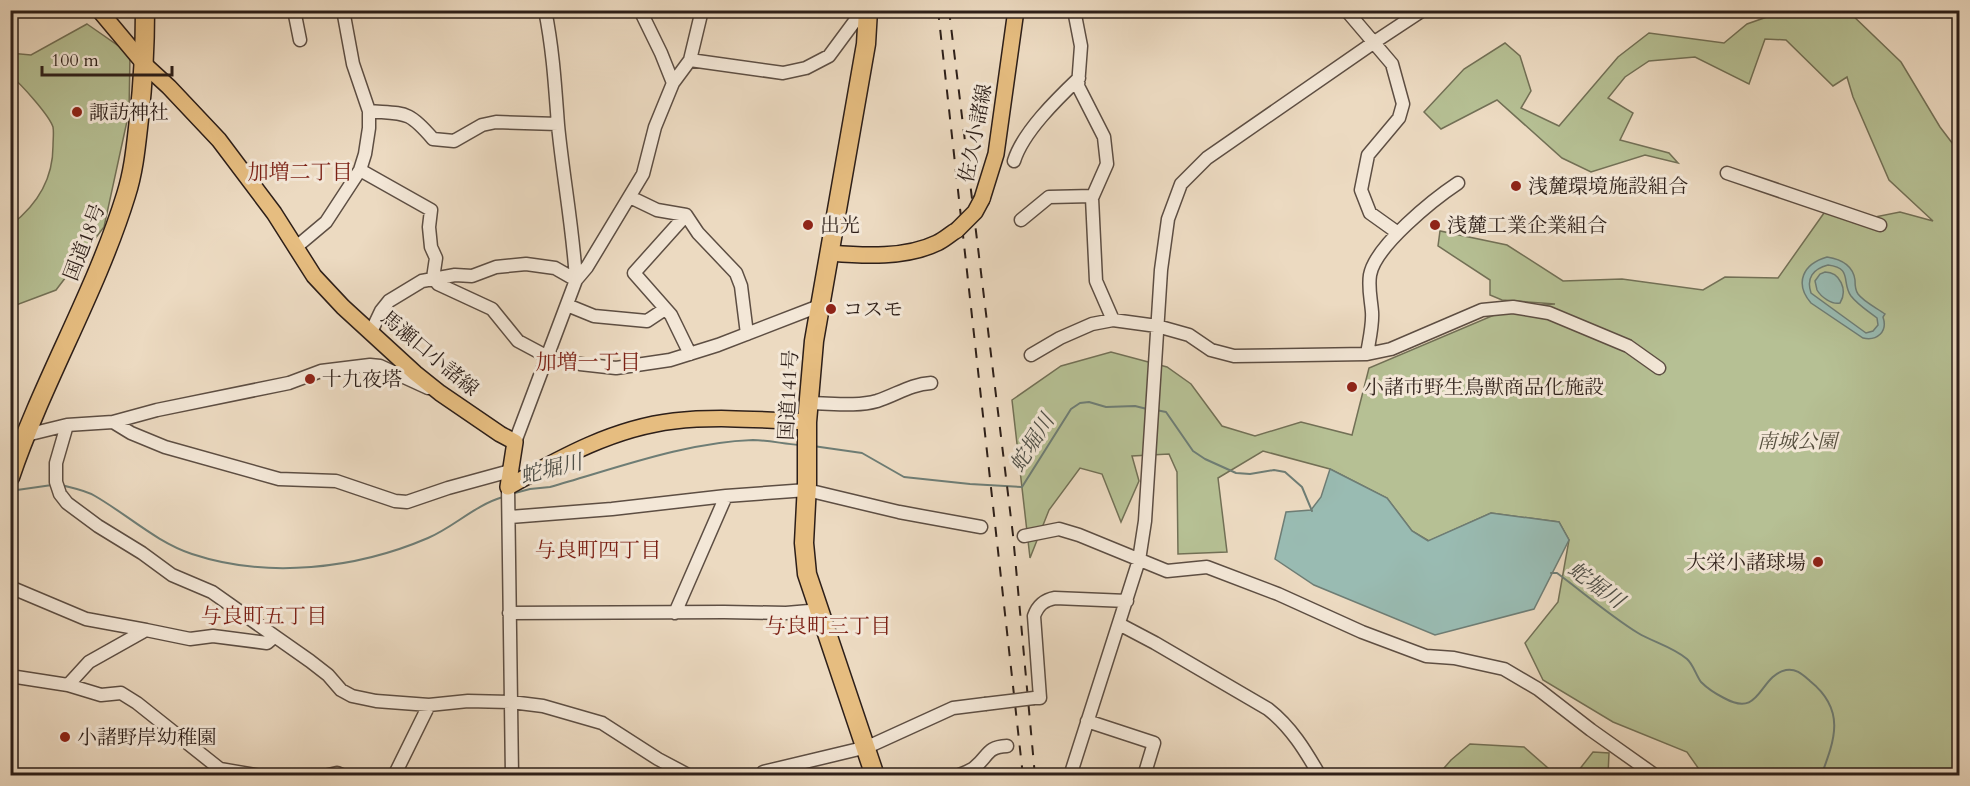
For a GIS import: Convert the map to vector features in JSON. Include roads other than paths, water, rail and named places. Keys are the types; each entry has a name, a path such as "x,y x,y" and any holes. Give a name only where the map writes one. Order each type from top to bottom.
{"highway":[{"name":"国道18号","path":"10,477 18,436 96,278 126,194 137,150 145,65 145,10"},
{"name":"国道141号","path":"866,10 866,44 814,341 807,422 804,543 807,574 875,776"}],"main road":[{"name":"馬瀬口小諸線","path":"99,10 145,65 219,140 274,213 314,276 343,307 440,393 515,442"},
{"name":"佐久小諸線","path":"831,252 871,255 896,253 937,243 957,230 975,212 982,199 996,153 1016,10"},
{"path":"508,487 575,450 633,429 673,421 724,418 807,422"},
{"path":"508,487 515,442"}],"street":[{"path":"294,10 300,40"},
{"path":"295,248 326,222 360,170 366,154 369,111 353,64 343,10"},
{"path":"545,10 551,40 576,280"},
{"path":"640,10 673,83"},
{"path":"515,442 576,280 585,270 643,174 655,127 673,83 690,60 702,10"},
{"path":"690,60 783,73 806,68 829,56 866,10"},
{"path":"1074,10 1081,46 1078,86 1104,137 1107,164 1093,196 1096,281 1113,320"},
{"path":"1346,10 1392,64 1403,104 1399,118 1368,155 1361,190 1370,213 1398,233"},
{"path":"1070,776 1139,560 1145,521 1161,270 1168,219 1181,184 1207,159 1423,10"},
{"path":"1014,161 1018,149 1054,102 1079,78"},
{"path":"369,111 406,114 416,120 433,139 454,141 482,125 496,122 558,124"},
{"path":"360,170 431,210 429,227 431,247 436,258 434,278 438,284 492,309 518,340 548,357 580,364 616,368 670,360 819,306"},
{"path":"1727,173 1880,225"},
{"path":"1367,354 1373,314 1369,290 1370,273 1398,233 1436,197 1458,183"},
{"path":"1022,220 1048,196 1093,196"},
{"path":"630,197 657,210 686,215 698,233 736,273 741,286 747,334"},
{"path":"686,215 634,273 671,315 690,354"},
{"path":"371,332 381,310 389,301 422,280 455,275 472,276 496,267 526,264 555,268 576,280"},
{"path":"567,305 594,315 647,321 666,309"},
{"path":"1031,355 1060,338 1092,324 1113,320 1157,326 1188,335 1211,350 1234,356 1367,354 1391,349 1482,310 1513,307 1549,313 1628,346 1659,368"},
{"path":"18,436 67,425 112,422 167,407 289,383 321,371 370,365 380,366 440,393"},
{"path":"809,402 867,403 917,383 931,382"},
{"path":"112,422 131,433 165,447 279,478 336,481 395,501 407,502 510,471"},
{"path":"67,425 56,463 56,482 60,494 67,502 98,526 172,575 212,592 310,661 328,675 341,690 352,696 376,701 429,705 468,700 543,706 602,723 658,759 690,776"},
{"path":"508,487 512,776"},
{"path":"510,517 807,490 899,512 981,526"},
{"path":"675,613 726,496"},
{"path":"1024,536 1059,529 1167,571 1208,567 1278,594 1362,632 1426,656 1455,658 1504,669 1538,689 1656,776"},
{"path":"10,587 86,619 190,639 213,636 267,643 274,636"},
{"path":"761,776 763,772 866,746 953,708 1037,693 1034,616 1036,610 1049,599 1126,601"},
{"path":"509,612 786,614 821,610"},
{"path":"1119,624 1268,709 1282,720 1303,746 1320,776"},
{"path":"68,685 89,662 146,630"},
{"path":"10,676 68,685 101,694 121,693 137,703 220,769 261,776"},
{"path":"394,776 429,705"},
{"path":"1087,721 1154,743 1144,776"},
{"path":"957,776 975,767 987,752 995,747 1007,746"},
{"path":"324,776 337,772 344,776"}],"water":[{"path":"1832,258 1841,261 1852,270 1858,294 1885,314 1883,331 1877,337 1863,338 1811,303 1806,296 1802,282 1807,269 1819,260","holes":["1828,265 1844,272 1851,296 1877,318 1878,325 1873,331 1866,333 1811,293 1809,283 1812,275 1818,269"]},
{"path":"1825,272 1835,275 1843,287 1840,303 1827,300 1817,290 1815,281 1820,274"},
{"path":"1330,469 1387,498 1412,531 1428,541 1491,513 1559,522 1569,540 1534,609 1435,635 1314,585 1275,559 1286,512 1311,510 1321,497"}],"waterway":[{"name":"蛇堀川","path":"813,446 862,453 904,477 1022,487 1071,409 1080,403 1089,402 1106,407 1135,406 1147,409"},
{"name":"蛇堀川","path":"1156,410 1166,412 1193,451 1205,459 1236,473 1250,474 1274,470 1285,472 1302,487 1312,511"},
{"name":"蛇堀川","path":"511,494 550,487 650,458 702,446 753,440 799,445"},
{"name":"蛇堀川","path":"10,491 52,485"},
{"name":"蛇堀川","path":"61,485 91,494 166,543 192,554 221,562 281,568 341,563 400,549 438,533 483,505 503,497"},
{"name":"蛇堀川","path":"1551,573 1557,573 1638,633 1681,655 1689,661 1703,684 1718,695 1736,703 1753,700 1770,680 1786,670 1802,674 1821,692 1833,714 1833,737 1821,776"}],"railway":[{"path":"938,10 1023,776"},
{"path":"949,10 1013,535 1035,776"}],"place":[{"name":"諏訪神社","path":"77,112"},
{"name":"浅麓環境施設組合","path":"1516,186"},
{"name":"出光","path":"808,225"},
{"name":"浅麓工業企業組合","path":"1435,225"},
{"name":"コスモ","path":"831,309"},
{"name":"十九夜塔","path":"310,379"},
{"name":"小諸市野生鳥獣商品化施設","path":"1352,387"},
{"name":"大栄小諸球場","path":"1818,562"},
{"name":"小諸野岸幼稚園","path":"65,737"}],"district":[{"name":"加増二丁目","path":"300,172"},
{"name":"加増一丁目","path":"588,362"},
{"name":"与良町四丁目","path":"598,550"},
{"name":"与良町五丁目","path":"264,616"},
{"name":"与良町三丁目","path":"828,626"}],"park label":[{"name":"南城公園","path":"1797,441"}]}
